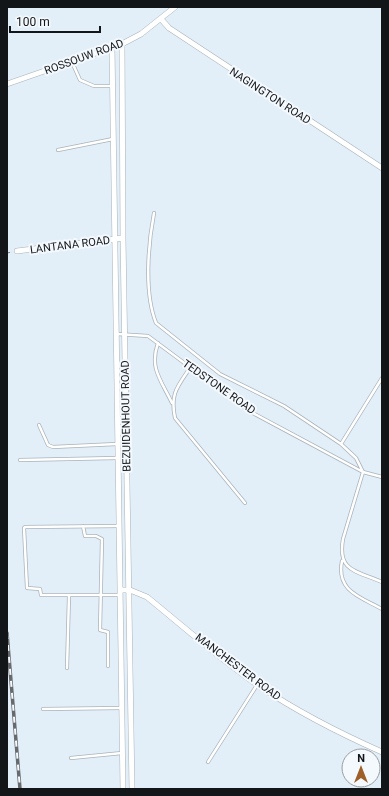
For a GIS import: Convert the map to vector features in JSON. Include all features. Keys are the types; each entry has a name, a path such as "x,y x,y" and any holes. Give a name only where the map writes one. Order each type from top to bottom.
{"street":[{"name":"ROSSOUW ROAD","path":"7,84 122,44 141,34 175,7"},
{"name":"NAGINGTON ROAD","path":"161,19 169,28 382,168"},
{"name":"BEZUIDENHOUT ROAD","path":"122,44 123,238 130,590 132,789"},
{"name":"BEZUIDENHOUT ROAD","path":"112,48 123,789"},
{"path":"113,139 123,138"},
{"name":"LANTANA ROAD","path":"17,251 123,238"},
{"path":"115,308 124,307"},
{"path":"118,443 127,442"},
{"path":"119,524 128,521"},
{"name":"MANCHESTER ROAD","path":"120,593 130,590 147,597 258,685 333,730 382,751"},
{"path":"122,706 131,705"},
{"path":"122,756 132,760"}],"lane":[{"path":"72,62 80,80 94,86 112,86"},
{"path":"58,150 113,139"},
{"path":"154,213 149,242 148,262 152,313 156,323 220,374 284,406 341,444 356,458 363,472 343,539 340,572 347,590 382,610"},
{"name":"TEDSTONE ROAD","path":"116,334 148,336 249,411 363,472 382,477"},
{"path":"158,343 153,355 154,368 172,403 175,418 245,503"},
{"path":"172,403 178,385 190,368"},
{"path":"341,444 382,378"},
{"path":"39,425 48,445 53,448 118,443"},
{"path":"20,460 118,458"},
{"path":"119,524 24,528 27,588 40,589 41,596 101,595 120,593"},
{"path":"83,526 85,536 96,536 102,539 100,630 108,632 108,666"},
{"path":"342,561 348,568 382,582"},
{"path":"67,668 69,596"},
{"path":"208,762 258,685"},
{"path":"43,710 122,706"},
{"path":"71,758 122,756"}],"shaded area":[{"path":"7,7 382,7 382,789 7,789"}],"railway":[{"path":"7,633 20,789"}]}
